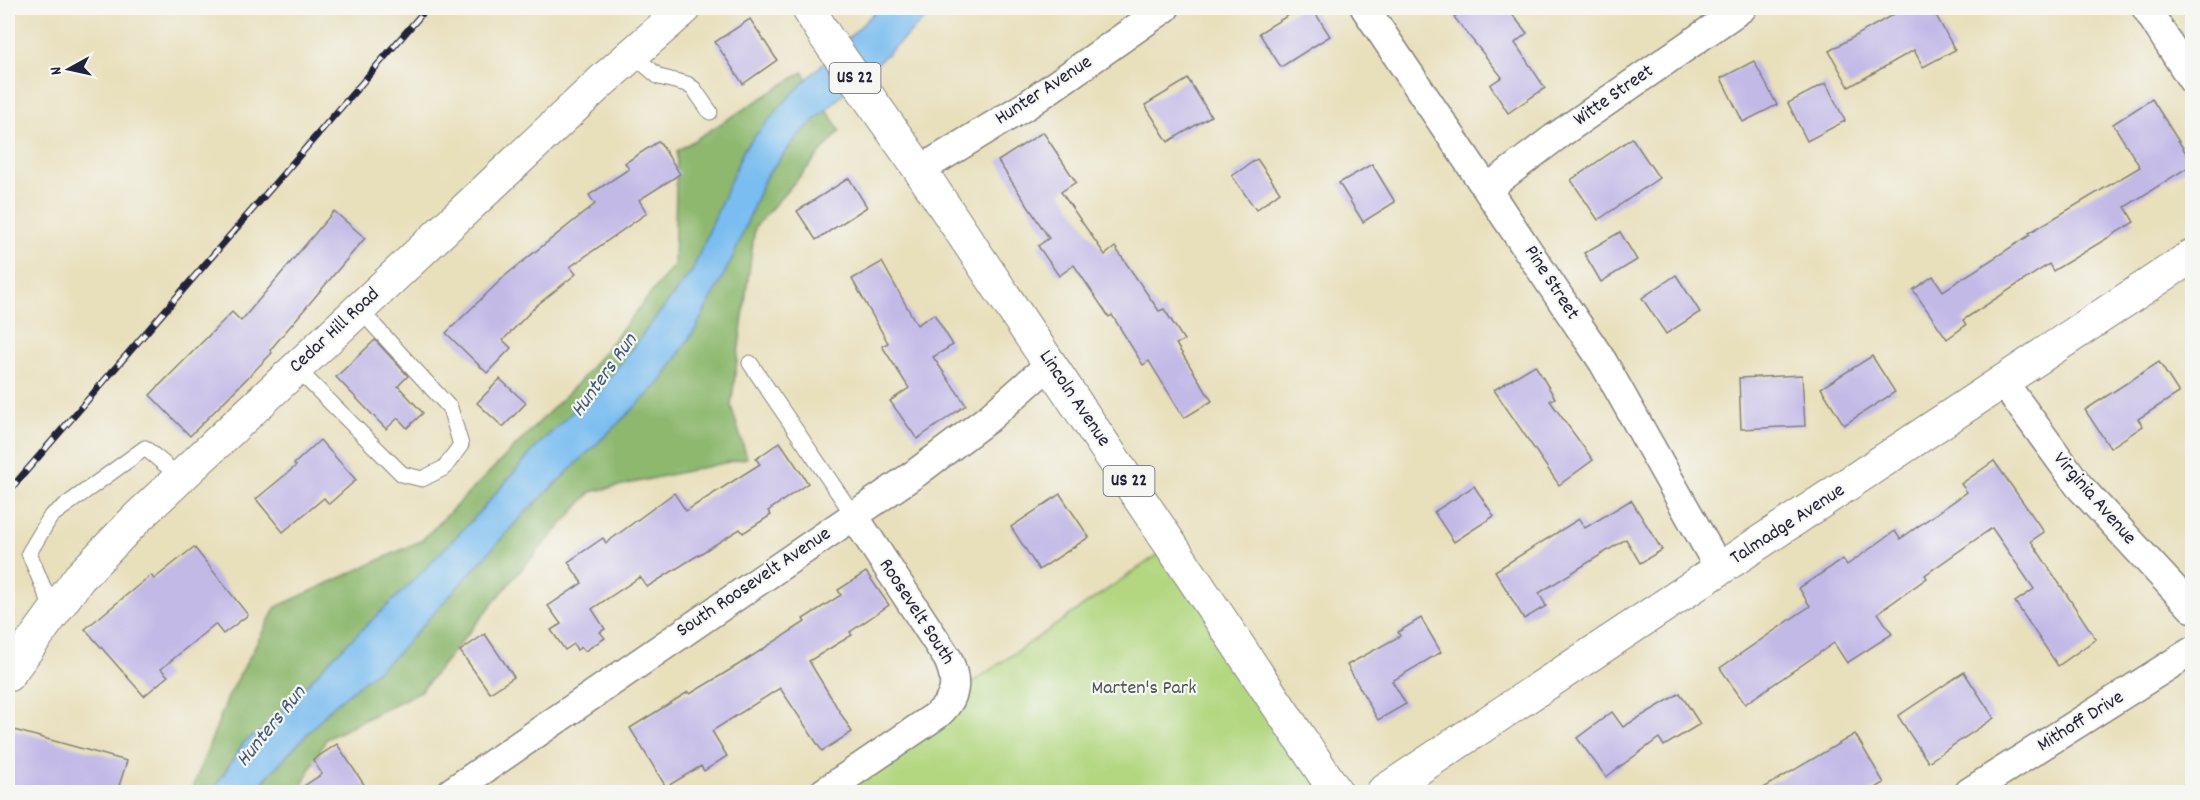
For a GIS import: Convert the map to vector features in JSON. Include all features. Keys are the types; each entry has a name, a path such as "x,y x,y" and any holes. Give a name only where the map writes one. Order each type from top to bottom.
{"main road":[{"name":"Cedar Hill Road","path":"8,675 79,578 180,477 632,54 685,8"},
{"name":"Lincoln Avenue","path":"808,8 826,37 921,170 1336,792"},
{"name":"Talmadge Avenue","path":"1383,792 2193,256"}],"street":[{"name":"Hunter Avenue","path":"921,170 1026,105 1165,8"},
{"name":"Pine Street","path":"1365,8 1603,362 1720,570"},
{"name":"Witte Street","path":"1488,188 1554,138 1742,8"},
{"path":"2146,8 2193,80"},
{"name":"South Roosevelt Avenue","path":"451,792 854,516 989,418 1050,364"},
{"name":"Virginia Avenue","path":"2004,382 2079,486 2193,608"},
{"name":"Roosevelt South","path":"824,792 937,715 947,706 955,692 955,674 948,659 854,516"},
{"name":"Mithoff Drive","path":"1969,792 2193,651"}],"lane":[{"path":"632,54 659,77 687,84 694,89 710,112"},
{"path":"297,368 402,474 422,478 444,468 460,445 450,408 359,309"},
{"path":"750,363 854,516"},
{"path":"53,611 28,553 51,516 145,448 180,477"}],"green space":[{"path":"803,72 840,131 755,227 731,406 747,458 591,492 517,574 421,691 326,739 298,792 191,792 228,697 276,607 421,541 581,380 674,265 677,151"},
{"name":"Marten's Park","path":"1172,545 1336,792 813,792"}],"water":[{"name":"Hunters Run","path":"879,8 937,8 799,135 765,178 734,255 696,328 661,382 522,516 395,656 333,706 253,792 212,792 244,742 265,729 334,656 405,589 476,516 539,444 582,403 595,396 692,271 744,149 786,100"}],"building":[{"path":"1300,8 1312,8 1330,36 1281,67 1259,33"},
{"path":"1466,8 1507,8 1527,33 1515,43 1545,88 1508,113 1490,85 1502,77 1454,17"},
{"path":"1890,8 1932,8 1955,50 1923,67 1914,50 1849,87 1829,51 1894,14"},
{"path":"750,19 777,60 743,84 715,42"},
{"path":"1754,61 1777,105 1743,122 1721,78"},
{"path":"1188,79 1211,116 1168,142 1145,105"},
{"path":"1826,83 1845,121 1807,141 1788,103"},
{"path":"2152,99 2193,164 2125,207 2134,222 2053,271 2049,264 1963,320 1966,325 1947,339 1913,290 1933,276 1943,291 2030,235 2029,233 2140,167 2113,124"},
{"path":"1043,132 1076,182 1061,192 1105,255 1115,247 1159,311 1164,309 1184,340 1176,344 1212,401 1184,418 1149,361 1143,365 1112,315 1109,317 1074,265 1059,276 1038,246 1049,238 998,161"},
{"path":"1632,138 1659,178 1598,220 1571,180"},
{"path":"659,141 680,174 639,200 647,213 570,267 576,274 536,306 503,340 511,348 487,373 446,333 506,275 595,204 589,195 629,169 625,163"},
{"path":"1257,159 1280,192 1256,210 1232,176"},
{"path":"1372,164 1395,202 1363,222 1339,183"},
{"path":"849,178 867,207 816,240 797,211"},
{"path":"334,211 365,238 270,350 272,353 190,436 150,395 232,312 241,321"},
{"path":"1620,232 1637,260 1601,282 1584,253"},
{"path":"882,262 917,325 934,314 953,345 933,357 966,405 917,439 890,401 909,388 882,346 888,343 852,279"},
{"path":"1676,275 1700,312 1666,334 1642,298"},
{"path":"375,340 408,376 398,386 423,413 407,428 398,418 386,429 336,377"},
{"path":"1872,356 1895,392 1844,425 1821,388"},
{"path":"2159,362 2179,393 2138,419 2143,426 2110,448 2085,410"},
{"path":"1535,365 1555,398 1550,401 1593,460 1559,485 1494,390"},
{"path":"1802,375 1805,426 1741,429 1739,378"},
{"path":"500,379 526,403 503,427 477,403"},
{"path":"320,440 356,480 329,504 324,498 283,532 256,499 296,466 294,464"},
{"path":"780,442 808,483 768,511 771,515 743,533 740,529 647,587 640,577 592,609 605,629 600,632 605,638 585,651 581,647 577,650 574,644 565,650 551,630 561,624 548,606 582,583 568,562 603,538 606,543 674,493 686,511 760,464 756,459"},
{"path":"1994,461 2044,532 2031,541 2096,639 2058,666 2015,602 2034,589 1992,528 1925,575 1927,578 1878,613 1892,634 1847,663 1834,643 1745,704 1720,668 1810,606 1799,588 1843,559 1847,565 1895,531 1900,539 1967,492 1961,484"},
{"path":"1474,486 1494,516 1454,542 1434,512"},
{"path":"1060,494 1089,537 1039,570 1011,527"},
{"path":"1631,500 1662,550 1640,563 1626,539 1539,593 1546,606 1524,619 1495,571 1579,519 1585,528"},
{"path":"194,547 248,615 223,634 215,624 161,669 168,676 144,696 85,629 151,575 154,579"},
{"path":"866,572 889,605 850,632 852,635 809,661 852,732 822,751 780,688 712,731 727,756 704,771 701,766 666,787 630,728 688,692 690,694 738,665 805,622 803,619 841,595 838,590"},
{"path":"1421,618 1441,652 1392,681 1406,704 1378,720 1347,665 1400,636 1398,632"},
{"path":"485,634 514,677 490,693 460,651"},
{"path":"1964,672 1994,718 1928,762 1898,716"},
{"path":"1680,693 1700,724 1664,746 1659,738 1606,777 1577,738 1612,712 1623,727"},
{"path":"14,730 127,761 117,792 8,792 8,752"},
{"path":"1855,734 1884,783 1869,792 1757,792"},
{"path":"337,744 369,792 295,792 322,774 313,760"}],"railway":[{"path":"8,492 427,8"}]}
